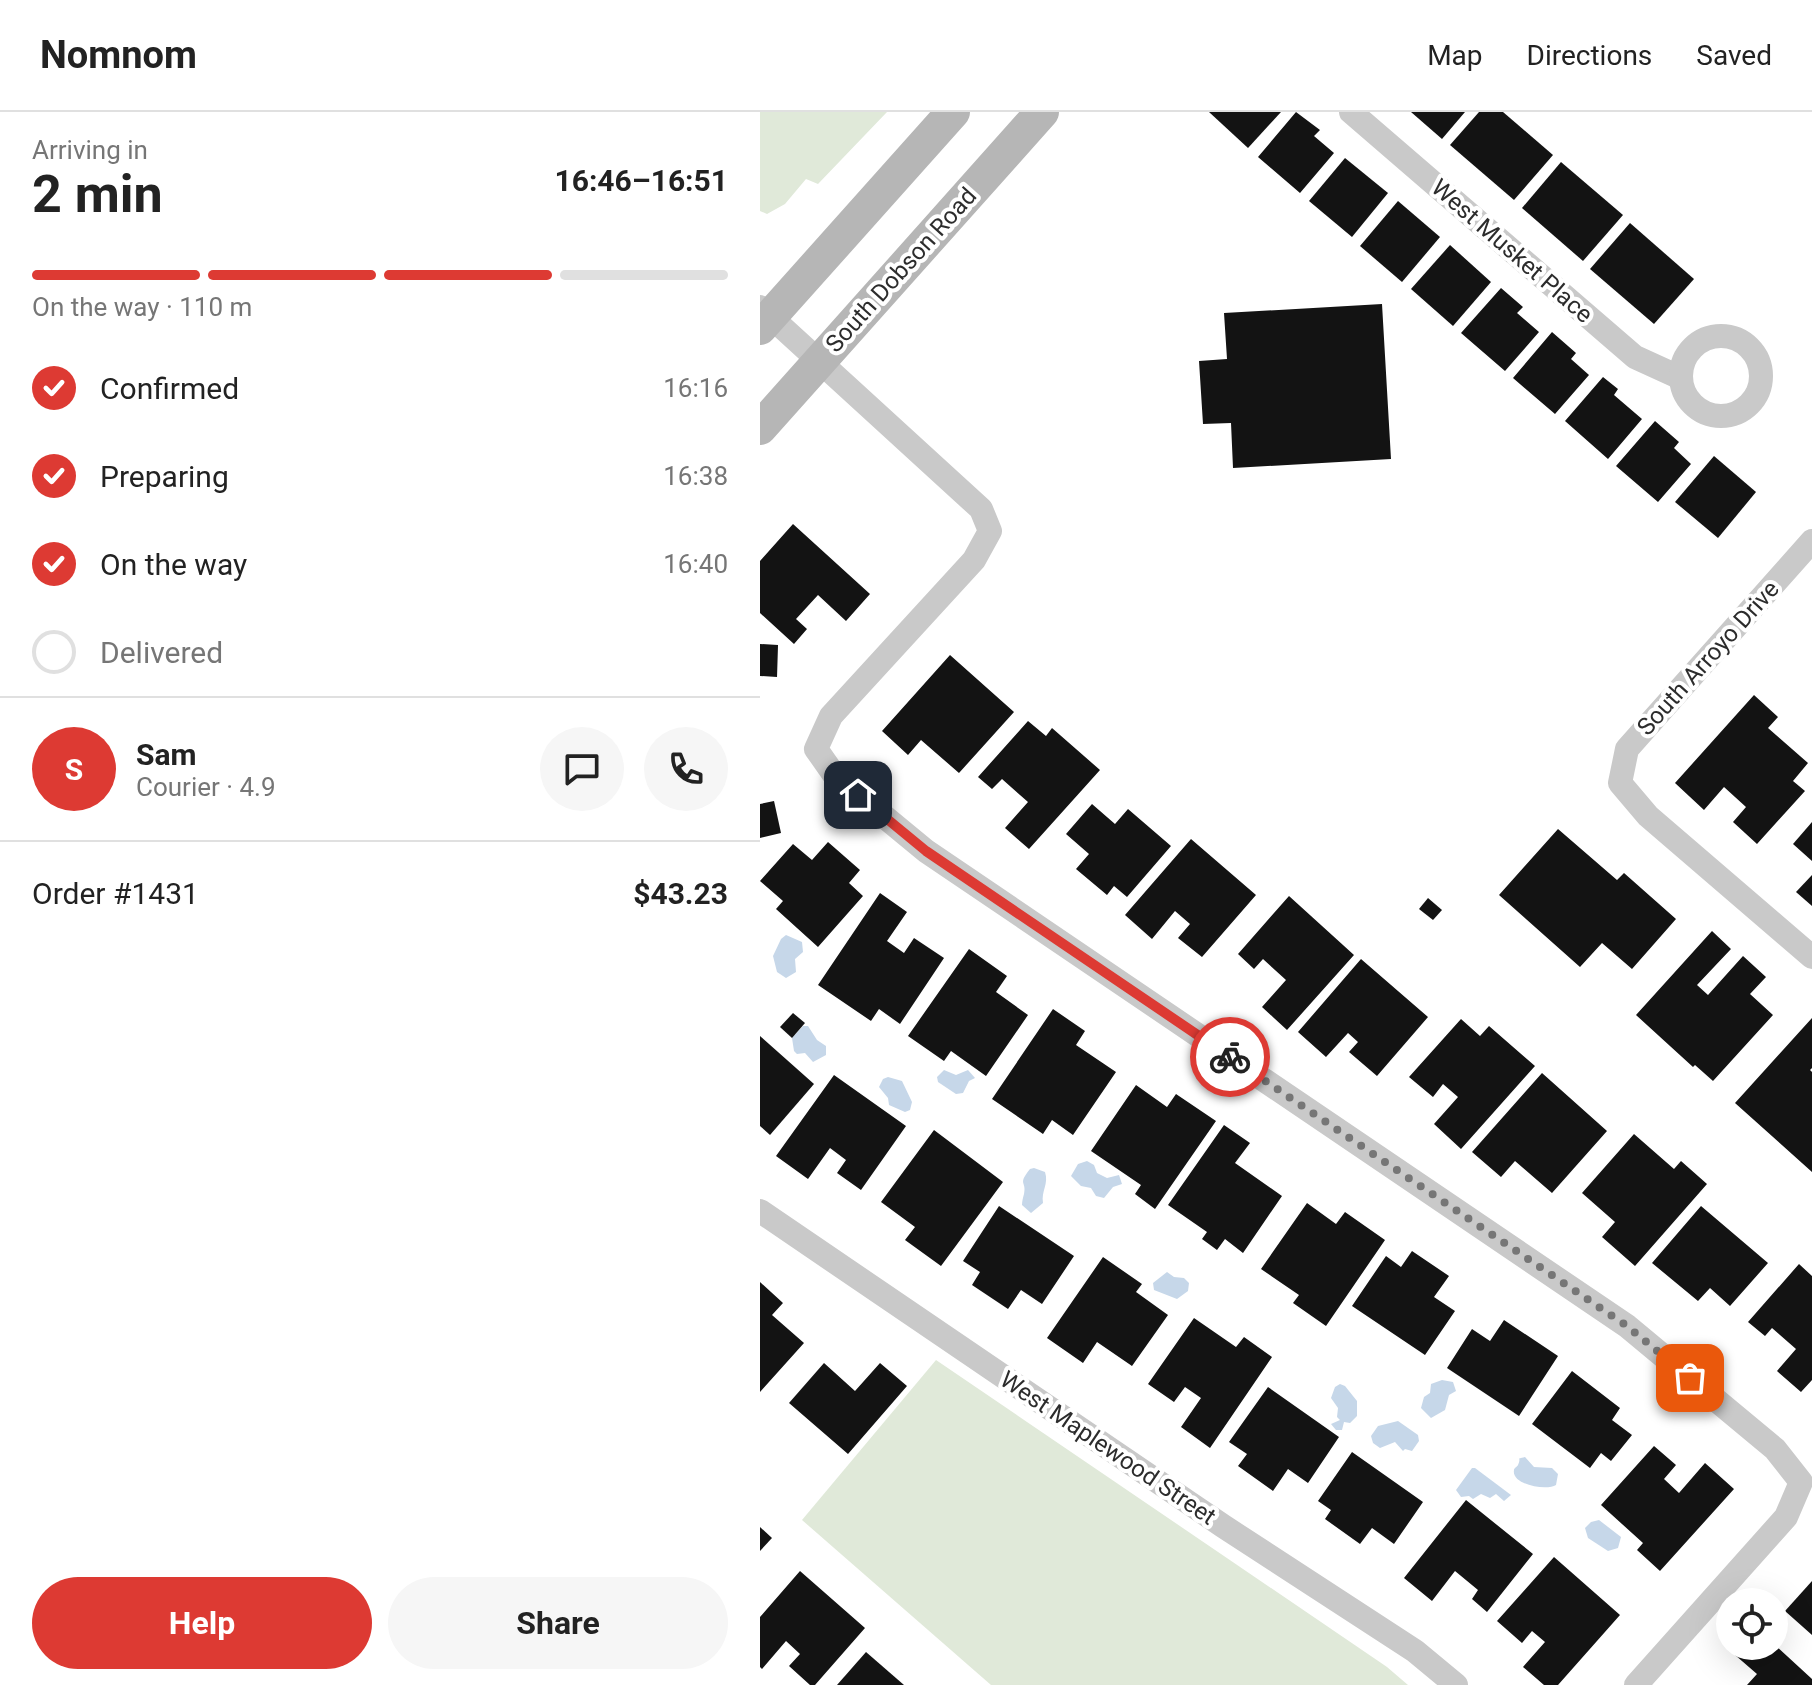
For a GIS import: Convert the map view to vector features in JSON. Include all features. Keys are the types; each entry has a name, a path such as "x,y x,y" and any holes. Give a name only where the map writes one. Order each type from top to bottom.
{"main road":[{"path":"764,317 953,112"},
{"name":"South Dobson Road","path":"760,428 1042,112"}],"street":[{"name":"West Musket Place","path":"1351,112 1635,357 1681,378"},
{"path":"764,317 820,361 981,509 990,531 974,560 831,716 816,749 835,776 926,851 1627,1326 1775,1449 1801,1482 1786,1517 1636,1685"},
{"name":"South Arroyo Drive","path":"1812,541 1627,749 1620,783 1653,820 1812,957"},
{"name":"West Maplewood Street","path":"760,1211 1223,1526 1415,1651 1456,1685"}],"green space":[{"path":"760,112 887,112 818,184 806,179 785,204 767,214 760,211"},
{"path":"936,1360 1387,1667 1408,1685 991,1685 802,1520"}],"water":[{"path":"786,935 802,942 803,952 795,959 796,972 786,978 777,972 773,956"},
{"path":"803,1026 808,1026 817,1040 826,1046 826,1055 813,1062 805,1053 797,1054 794,1051 792,1038"},
{"path":"944,1070 956,1075 968,1070 975,1078 969,1081 963,1093 956,1094 938,1082 937,1077"},
{"path":"888,1077 902,1081 912,1102 910,1110 905,1112 889,1105 888,1098 879,1087"},
{"path":"1087,1161 1094,1165 1097,1173 1107,1178 1119,1175 1122,1184 1113,1187 1104,1198 1096,1196 1091,1188 1081,1186 1071,1176 1078,1164"},
{"path":"1030,1169 1045,1172 1046,1180 1043,1203 1031,1213 1022,1205 1023,1181"},
{"path":"1167,1272 1189,1283 1188,1291 1177,1299 1154,1290 1153,1283"},
{"path":"1442,1380 1453,1382 1456,1391 1449,1395 1445,1410 1431,1418 1421,1408 1424,1397 1430,1393 1431,1384"},
{"path":"1340,1384 1357,1401 1357,1416 1350,1423 1344,1422 1342,1430 1336,1430 1331,1424 1340,1420 1337,1417 1338,1408 1331,1398 1335,1387"},
{"path":"1398,1421 1418,1435 1419,1441 1412,1451 1403,1451 1395,1442 1380,1448 1373,1443 1371,1436 1378,1426"},
{"path":"1525,1457 1534,1467 1552,1468 1558,1474 1556,1485 1538,1487 1518,1480 1514,1469 1519,1458"},
{"path":"1472,1468 1511,1495 1504,1501 1496,1494 1490,1498 1481,1494 1473,1499 1461,1497 1456,1490"},
{"path":"1599,1520 1621,1537 1618,1548 1608,1551 1588,1538 1585,1528"}],"building":[{"path":"1209,112 1281,112 1248,148"},
{"path":"1296,112 1320,130 1314,136 1334,153 1300,193 1258,157"},
{"path":"1411,112 1465,112 1442,139"},
{"path":"1479,112 1503,112 1553,155 1514,200 1450,145"},
{"path":"1345,158 1388,193 1352,237 1309,201"},
{"path":"1561,162 1623,215 1583,261 1522,208"},
{"path":"1398,201 1440,237 1402,282 1360,246"},
{"path":"1630,223 1694,279 1654,324 1590,269"},
{"path":"1450,245 1491,282 1453,326 1411,289"},
{"path":"1501,288 1523,307 1517,313 1539,332 1505,371 1461,333"},
{"path":"1382,304 1391,459 1233,468 1231,423 1203,424 1199,361 1227,359 1224,313"},
{"path":"1552,332 1576,353 1571,359 1589,375 1555,414 1513,378"},
{"path":"1603,377 1618,389 1614,395 1642,419 1608,459 1565,421"},
{"path":"1655,421 1679,442 1674,448 1691,464 1658,502 1616,466"},
{"path":"1714,456 1756,492 1718,538 1675,502"},
{"path":"793,524 870,594 846,621 818,595 796,619 807,629 794,644 760,613 760,561"},
{"path":"760,644 778,645 777,677 760,676"},
{"path":"950,655 1014,712 959,773 921,740 908,755 882,731"},
{"path":"1754,695 1778,717 1768,728 1808,763 1793,781 1805,791 1757,844 1733,822 1746,807 1724,787 1704,810 1675,783"},
{"path":"1028,721 1046,736 1052,728 1100,770 1029,849 1005,828 1028,802 1002,779 992,789 978,777"},
{"path":"774,801 781,833 760,838 760,804"},
{"path":"1092,804 1115,824 1128,809 1171,846 1127,897 1114,886 1107,895 1076,869 1089,854 1066,834"},
{"path":"1812,822 1812,861 1793,844"},
{"path":"1558,829 1617,880 1624,873 1676,919 1632,969 1602,943 1580,967 1499,895"},
{"path":"1191,839 1256,895 1202,957 1178,938 1190,924 1175,911 1152,939 1125,915"},
{"path":"828,842 860,870 849,883 863,896 818,947 776,909 783,901 760,881 793,844 812,860"},
{"path":"1812,875 1812,906 1796,892"},
{"path":"880,893 907,912 887,941 904,953 914,938 944,958 900,1024 879,1009 871,1021 818,985"},
{"path":"1289,896 1354,955 1287,1030 1262,1007 1286,980 1263,959 1254,969 1238,954"},
{"path":"1428,898 1442,910 1433,920 1419,909"},
{"path":"1712,931 1731,949 1697,985 1708,995 1743,956 1766,977 1750,994 1773,1015 1713,1081 1636,1015"},
{"path":"969,949 1007,976 996,992 1028,1015 986,1076 951,1051 944,1061 908,1036"},
{"path":"1361,959 1428,1017 1377,1076 1349,1052 1358,1042 1348,1033 1326,1057 1298,1032"},
{"path":"1053,1009 1085,1031 1076,1045 1116,1072 1073,1135 1052,1120 1043,1134 992,1099"},
{"path":"793,1013 805,1023 792,1038 780,1027"},
{"path":"1812,1018 1810,1070 1812,1172 1735,1103"},
{"path":"1461,1019 1480,1036 1489,1026 1535,1066 1461,1149 1434,1124 1458,1097 1443,1084 1433,1097 1409,1077"},
{"path":"760,1036 814,1084 770,1135 760,1126"},
{"path":"1542,1073 1607,1131 1552,1193 1515,1161 1501,1177 1472,1152"},
{"path":"834,1075 906,1126 861,1190 837,1173 846,1160 830,1148 808,1179 776,1156"},
{"path":"1136,1085 1167,1107 1176,1094 1216,1121 1155,1209 1135,1194 1141,1185 1091,1151"},
{"path":"1224,1125 1250,1143 1235,1163 1282,1196 1243,1253 1225,1239 1217,1250 1202,1239 1207,1232 1168,1205"},
{"path":"934,1130 1003,1182 941,1266 905,1240 915,1227 881,1202"},
{"path":"1634,1134 1674,1169 1681,1161 1707,1184 1635,1266 1602,1237 1615,1222 1582,1193"},
{"path":"1307,1203 1336,1224 1345,1212 1385,1240 1326,1326 1293,1303 1299,1295 1261,1269"},
{"path":"999,1206 1074,1256 1042,1304 1021,1290 1008,1309 972,1285 980,1272 963,1261"},
{"path":"1701,1206 1768,1263 1730,1306 1710,1288 1698,1301 1652,1263"},
{"path":"1412,1251 1449,1276 1434,1297 1455,1311 1425,1355 1352,1306 1386,1256 1401,1267"},
{"path":"1103,1257 1142,1284 1136,1292 1168,1315 1132,1366 1097,1342 1083,1363 1047,1338"},
{"path":"1799,1264 1812,1276 1812,1380 1801,1392 1777,1371 1796,1349 1772,1328 1765,1336 1748,1322"},
{"path":"760,1282 783,1303 772,1315 804,1343 760,1392"},
{"path":"1194,1318 1236,1347 1244,1337 1272,1357 1210,1448 1181,1427 1201,1398 1185,1387 1174,1402 1148,1384"},
{"path":"1504,1320 1558,1356 1519,1416 1447,1368 1472,1329 1490,1341"},
{"path":"824,1363 855,1391 880,1363 907,1386 848,1454 789,1403"},
{"path":"1572,1371 1620,1408 1612,1420 1632,1435 1611,1461 1601,1453 1590,1468 1532,1424"},
{"path":"1268,1387 1339,1437 1308,1483 1288,1469 1273,1491 1238,1466 1247,1454 1229,1442"},
{"path":"1654,1446 1676,1465 1664,1479 1679,1493 1705,1463 1734,1489 1660,1571 1637,1550 1643,1543 1601,1505"},
{"path":"1352,1452 1423,1502 1394,1544 1372,1528 1360,1544 1325,1519 1331,1510 1318,1501"},
{"path":"1466,1500 1533,1554 1487,1612 1472,1599 1478,1590 1455,1571 1432,1601 1404,1578"},
{"path":"760,1527 772,1538 760,1551"},
{"path":"1554,1557 1620,1615 1558,1685 1544,1685 1523,1667 1545,1642 1532,1631 1522,1643 1497,1621"},
{"path":"800,1571 865,1628 815,1685 810,1685 789,1666 800,1654 786,1641 762,1669 760,1667 760,1617"},
{"path":"1812,1581 1812,1635 1788,1614 1788,1608"},
{"path":"866,1652 904,1685 837,1685"},
{"path":"1788,1657 1812,1679 1812,1685 1747,1685 1757,1674 1741,1660 1788,1660"}],"way so far":[{"path":"1230,1057 1627,1326 1690,1378"}],"route":[{"path":"858,795 926,851 1230,1057"}]}
